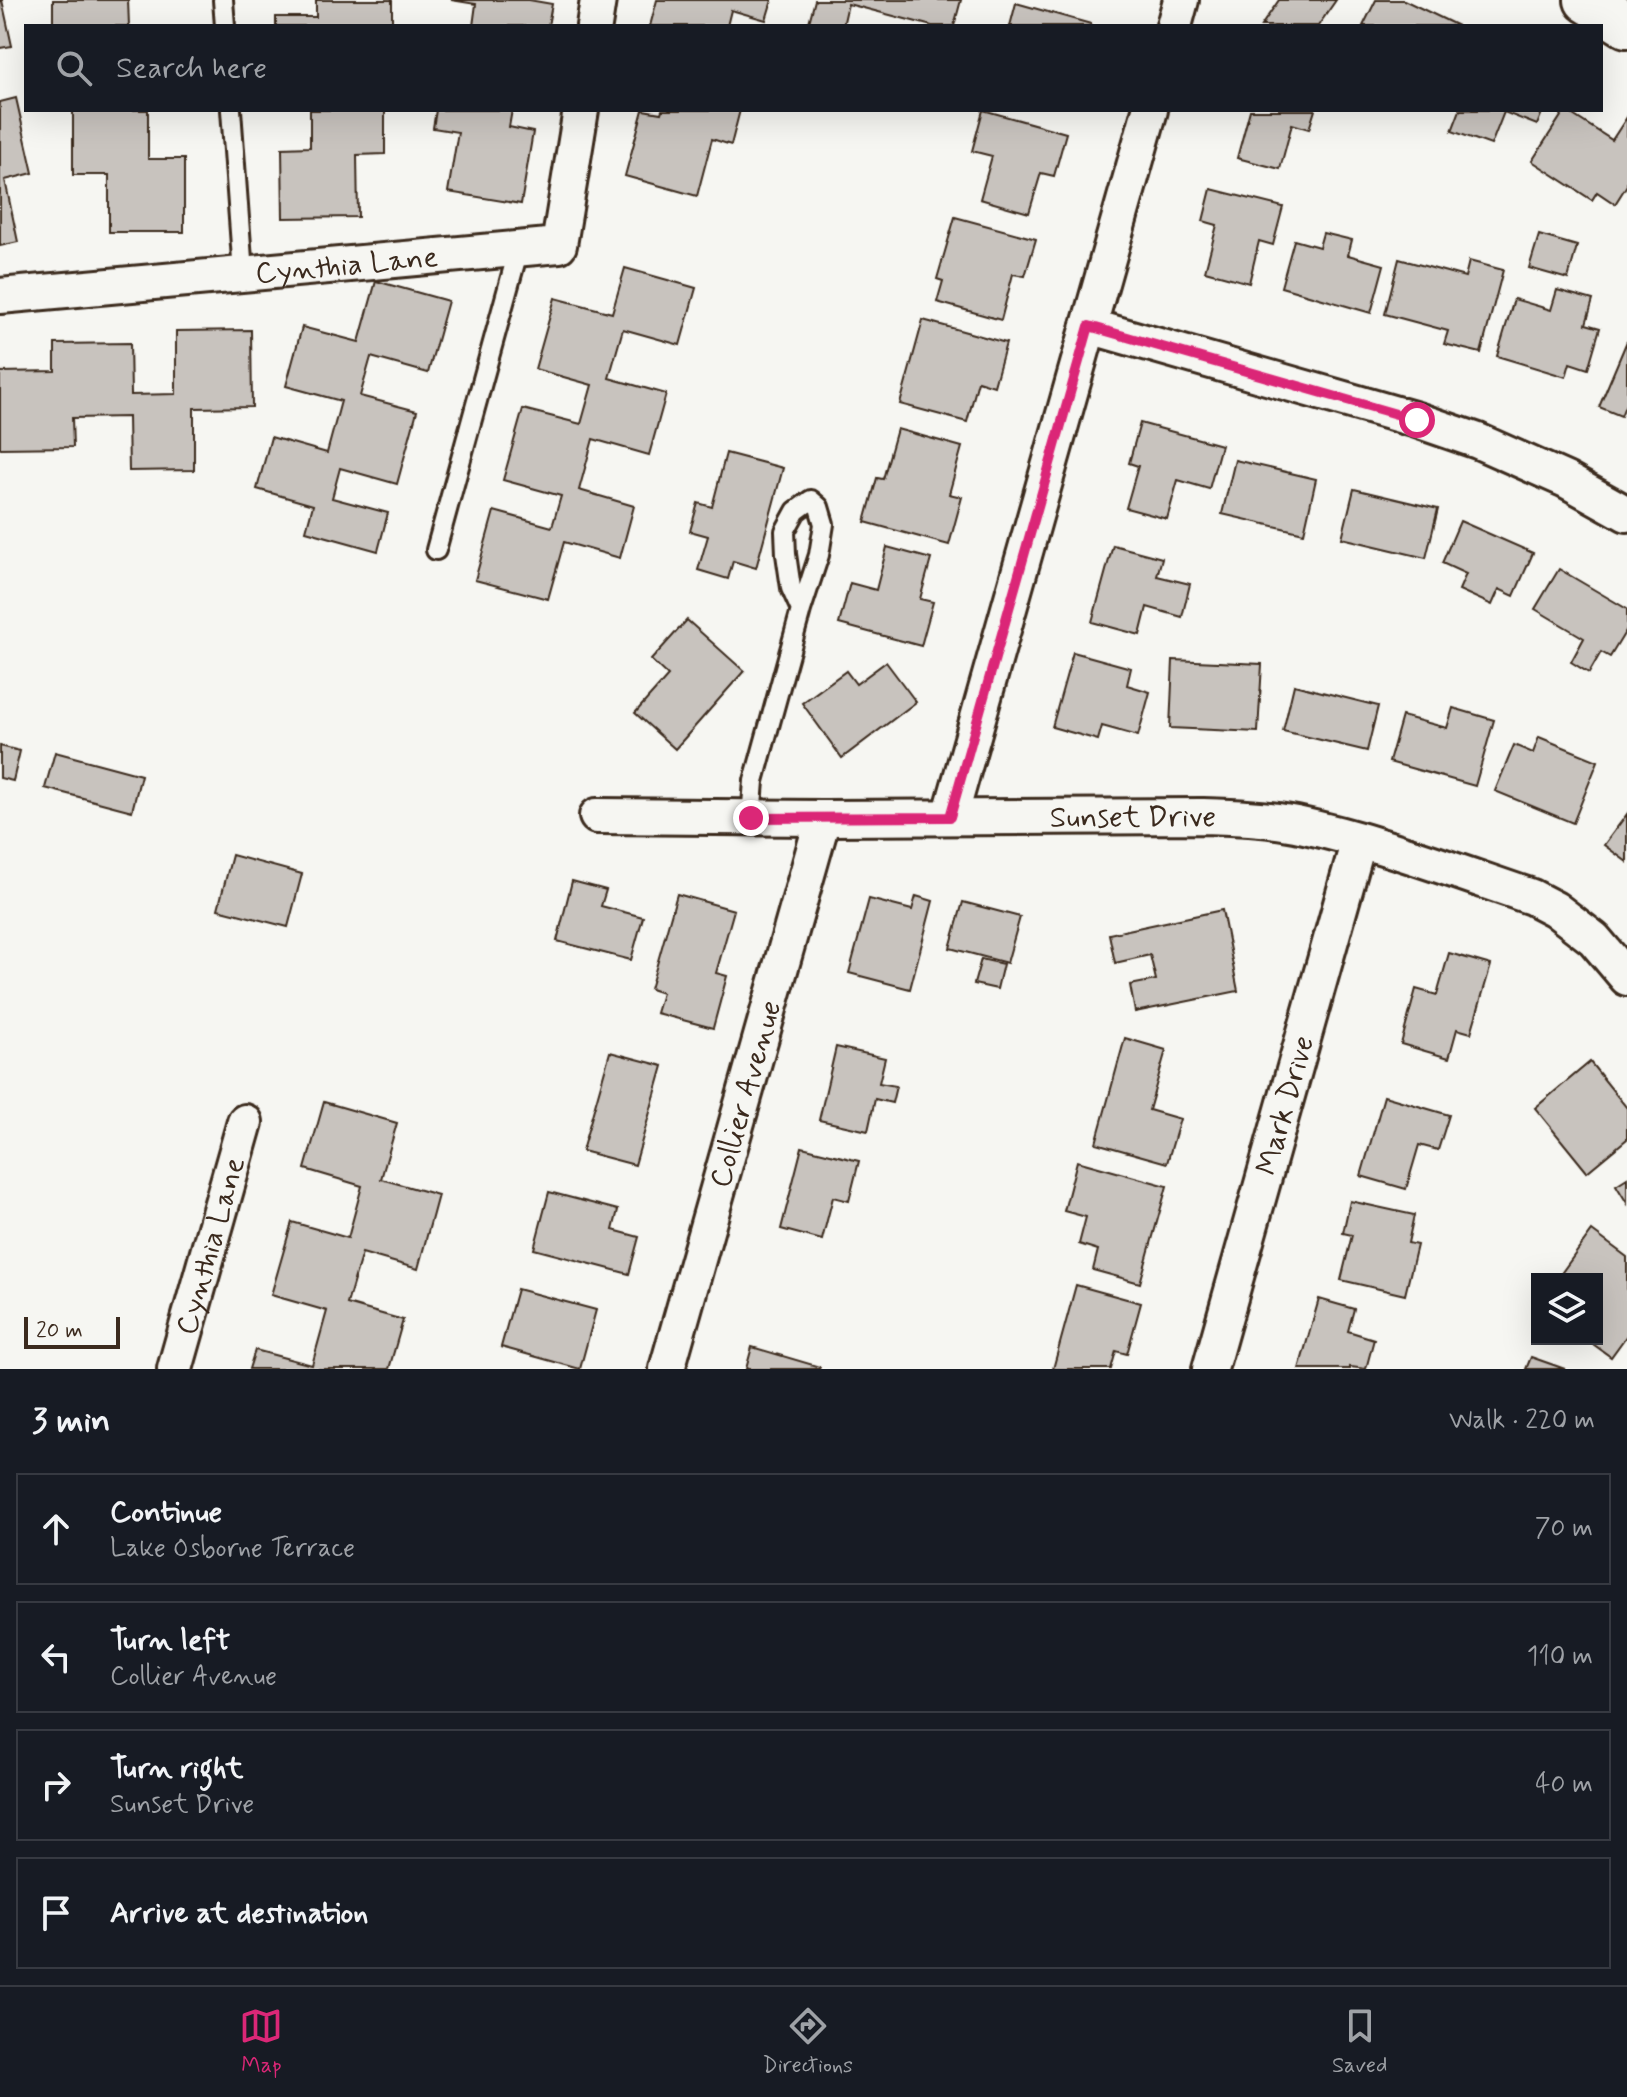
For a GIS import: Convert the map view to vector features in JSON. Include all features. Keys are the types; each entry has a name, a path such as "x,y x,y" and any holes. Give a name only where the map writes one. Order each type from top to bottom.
{"street":[{"path":"594,24 598,0"},
{"path":"1175,24 1181,0"},
{"path":"1587,0 1627,25"},
{"name":"Cynthia Lane","path":"0,296 559,245 581,112"},
{"path":"950,817 1149,112"},
{"path":"1089,326 1478,441 1566,480 1627,514"},
{"name":"Sunset Drive","path":"597,816 1203,816 1294,824 1359,840 1524,894 1555,909 1594,939 1627,978"},
{"name":"Collier Avenue","path":"667,1369 823,818"},
{"name":"Mark Drive","path":"1210,1369 1359,840"},
{"name":"Cynthia Lane","path":"175,1369 245,1122"}],"lane":[{"path":"223,0 225,24"},
{"path":"231,112 243,273"},
{"path":"436,550 519,248"},
{"path":"751,818 754,781 819,555 824,524 819,507 811,500 796,511 785,531 791,588 801,610"}],"building":[{"path":"0,0 12,46 0,48"},
{"path":"53,0 128,0 129,24 53,24"},
{"path":"316,0 392,0 392,24 276,24 276,17 316,17"},
{"path":"451,0 529,0 552,4 548,24 473,24 476,4"},
{"path":"657,0 772,0 766,20 731,10 728,24 651,24"},
{"path":"815,0 961,0 955,24 924,24 848,4 843,24 809,24"},
{"path":"1279,0 1336,0 1319,24 1262,24"},
{"path":"1376,0 1404,0 1454,24 1364,24"},
{"path":"1016,3 1091,24 1011,24"},
{"path":"16,98 33,173 5,180 18,242 0,246 0,102"},
{"path":"73,112 148,112 148,159 184,159 184,232 109,232 109,175 73,175"},
{"path":"310,112 385,112 385,154 357,155 358,217 283,218 282,148 310,147"},
{"path":"436,112 512,112 509,127 533,132 521,204 448,192 458,132 433,128"},
{"path":"642,112 739,112 731,145 712,139 697,196 625,176"},
{"path":"982,112 1066,133 1054,176 1041,173 1029,213 980,199 992,156 972,151"},
{"path":"1249,112 1314,112 1309,129 1292,124 1280,169 1237,158"},
{"path":"1459,112 1504,112 1491,145 1452,131"},
{"path":"1504,112 1542,112 1537,125"},
{"path":"1564,112 1612,140 1627,117 1627,185 1615,204 1597,192 1592,200 1532,161"},
{"path":"1211,189 1283,207 1273,245 1259,241 1249,283 1205,271 1217,225 1203,221"},
{"path":"955,217 1036,239 1025,276 1013,274 1001,320 937,302 943,281 937,279"},
{"path":"1323,233 1352,240 1348,255 1384,265 1371,313 1281,287 1294,240 1319,247"},
{"path":"1539,235 1577,246 1568,279 1529,268"},
{"path":"1399,259 1465,277 1469,261 1503,270 1481,353 1444,344 1448,331 1385,314"},
{"path":"625,268 696,288 680,345 623,329 609,378 666,394 649,455 593,439 579,490 634,506 620,558 564,542 548,599 475,580 494,511 552,527 561,496 503,480 523,409 581,424 592,385 535,369 555,298 612,313"},
{"path":"376,281 448,301 428,373 371,357 360,396 417,411 397,484 340,468 332,498 388,513 378,551 306,531 313,505 257,489 271,437 327,453 341,401 286,386 302,327 359,342"},
{"path":"1557,290 1593,300 1586,324 1600,328 1588,369 1570,363 1566,377 1497,356 1514,299 1551,310"},
{"path":"923,320 1006,343 994,386 978,381 967,422 900,404"},
{"path":"251,330 252,407 194,408 194,470 129,471 128,417 72,418 73,447 0,448 0,372 55,371 55,344 130,343 131,395 176,394 176,331"},
{"path":"1627,341 1627,407 1621,416 1599,407"},
{"path":"1140,423 1221,445 1209,489 1178,480 1167,519 1126,508 1138,466 1129,463"},
{"path":"897,429 962,447 949,494 962,497 949,545 865,522 877,478 883,479"},
{"path":"726,453 783,468 756,568 733,561 728,579 698,570 708,536 690,531 698,503 712,507"},
{"path":"1235,460 1316,479 1304,533 1222,514"},
{"path":"1354,489 1438,509 1426,558 1342,538"},
{"path":"1460,521 1533,553 1514,596 1499,589 1492,605 1459,590 1466,574 1442,563"},
{"path":"1113,545 1162,558 1157,576 1190,584 1182,617 1147,607 1140,635 1092,622"},
{"path":"887,547 931,559 920,599 933,602 921,646 839,624 850,583 876,590"},
{"path":"1559,569 1627,609 1627,629 1610,657 1601,652 1589,673 1571,662 1584,638 1535,609"},
{"path":"687,620 744,671 675,749 635,713 668,676 651,660"},
{"path":"1073,652 1131,668 1127,685 1150,692 1138,736 1102,726 1098,740 1052,727"},
{"path":"1173,660 1262,664 1258,732 1170,728"},
{"path":"886,662 916,702 842,758 802,703 846,671 856,684"},
{"path":"1294,685 1378,706 1367,751 1283,731"},
{"path":"1453,708 1494,720 1475,786 1389,762 1402,716 1447,728"},
{"path":"1539,737 1598,761 1573,823 1495,791 1514,745 1533,753"},
{"path":"0,746 20,751 13,781 0,778"},
{"path":"55,752 141,775 132,811 45,788"},
{"path":"1627,814 1627,862 1604,845"},
{"path":"232,855 302,874 288,927 218,909"},
{"path":"572,881 606,890 601,906 643,917 631,960 557,941"},
{"path":"677,894 734,910 716,973 727,976 713,1028 656,1013 662,993 650,989"},
{"path":"916,896 933,901 910,989 849,973 869,899 912,910"},
{"path":"963,902 1020,917 1007,963 950,948"},
{"path":"1222,910 1238,991 1135,1012 1130,985 1156,980 1150,955 1115,963 1109,934"},
{"path":"1449,953 1491,965 1471,1033 1457,1029 1449,1058 1401,1044 1416,989 1437,995"},
{"path":"981,959 1003,964 997,989 974,984"},
{"path":"1125,1038 1166,1050 1149,1110 1180,1119 1167,1163 1096,1143"},
{"path":"836,1047 885,1058 879,1083 896,1086 892,1103 875,1099 868,1131 819,1120"},
{"path":"610,1052 663,1066 635,1165 582,1151"},
{"path":"1590,1062 1627,1108 1627,1139 1587,1172 1535,1108"},
{"path":"1384,1096 1449,1115 1438,1150 1419,1145 1406,1189 1361,1176"},
{"path":"324,1102 397,1123 381,1179 438,1195 418,1269 362,1253 347,1304 403,1320 389,1369 249,1369 255,1350 312,1365 327,1311 271,1295 292,1222 348,1238 362,1186 305,1169"},
{"path":"802,1147 859,1161 849,1201 833,1197 822,1240 781,1229"},
{"path":"1077,1161 1167,1186 1140,1283 1093,1270 1098,1250 1079,1244 1086,1217 1064,1211"},
{"path":"1627,1178 1627,1203 1616,1185"},
{"path":"549,1192 618,1210 613,1230 639,1237 629,1274 534,1249"},
{"path":"1350,1201 1414,1215 1408,1243 1417,1245 1405,1295 1341,1280 1352,1235 1343,1233"},
{"path":"1592,1231 1627,1257 1627,1335 1611,1357 1594,1345 1603,1345 1603,1273 1561,1273"},
{"path":"1076,1285 1141,1303 1127,1354 1116,1351 1111,1369 1053,1369"},
{"path":"517,1289 596,1310 580,1369 501,1347"},
{"path":"1319,1299 1354,1309 1348,1331 1374,1339 1366,1369 1299,1369"},
{"path":"752,1347 820,1367 746,1369"},
{"path":"1531,1357 1565,1369 1526,1369"}],"route":[{"path":"751,818 950,817 1089,326 1417,420"}]}
